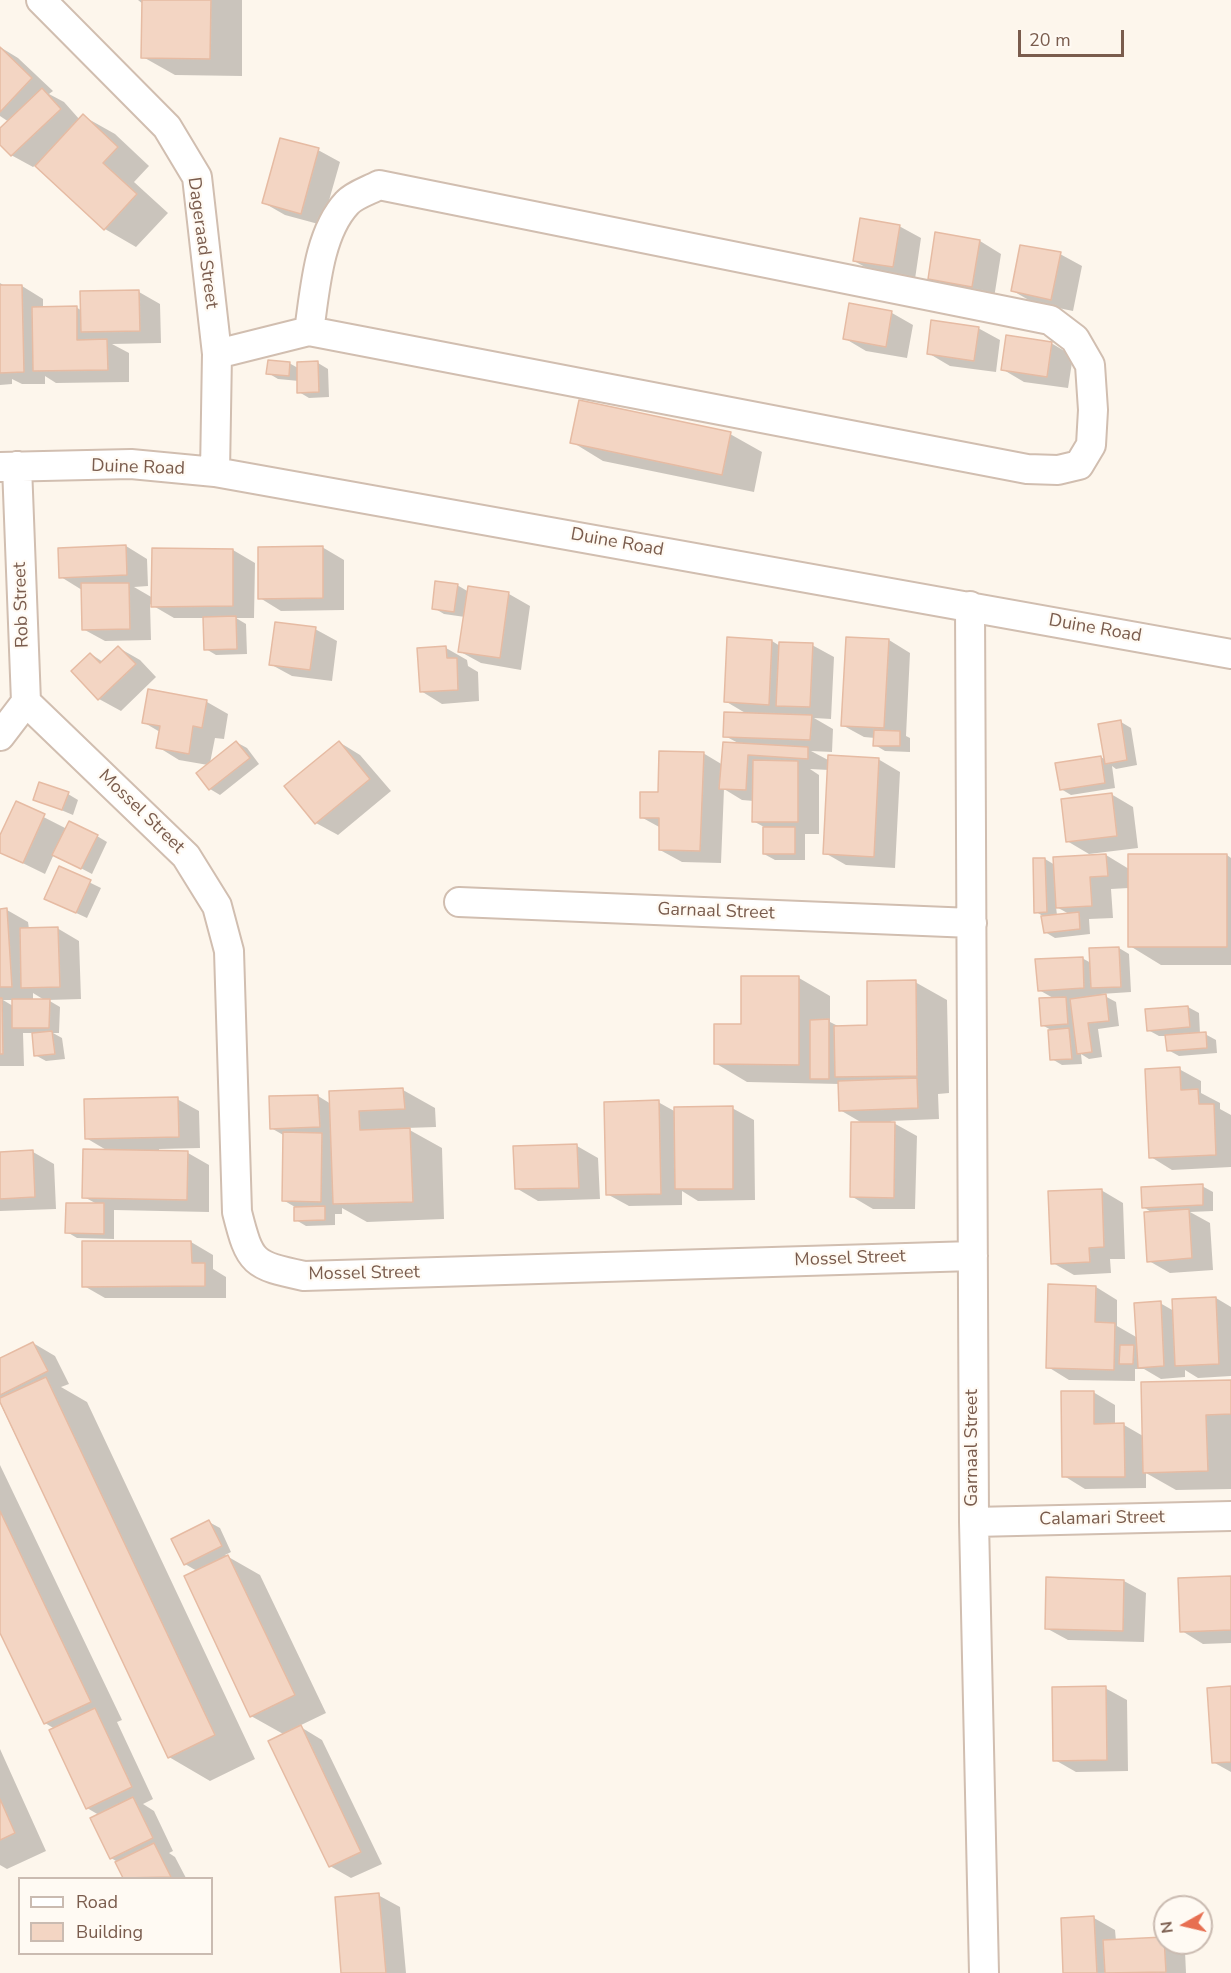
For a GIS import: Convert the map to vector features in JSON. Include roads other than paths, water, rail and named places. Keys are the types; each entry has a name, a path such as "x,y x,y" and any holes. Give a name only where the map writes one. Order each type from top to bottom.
{"street":[{"name":"Dageraad Street","path":"42,0 166,127 197,177 217,354 215,472"},
{"path":"217,354 309,331 1027,469 1058,470 1079,465 1091,445 1093,410 1090,365 1075,339 1050,320 379,185 347,203 327,238 318,274 309,331"},
{"name":"Duine Road","path":"8,466 131,464 215,472 1231,654"},
{"name":"Rob Street","path":"8,466 26,702"},
{"name":"Garnaal Street","path":"970,606 974,1522 984,1973"},
{"path":"0,736 26,702"},
{"name":"Mossel Street","path":"26,702 186,856 217,906 229,951 237,1212 246,1246 264,1267 304,1276 973,1256"},
{"name":"Garnaal Street","path":"459,902 972,923"},
{"name":"Calamari Street","path":"974,1522 1231,1516"}]}
